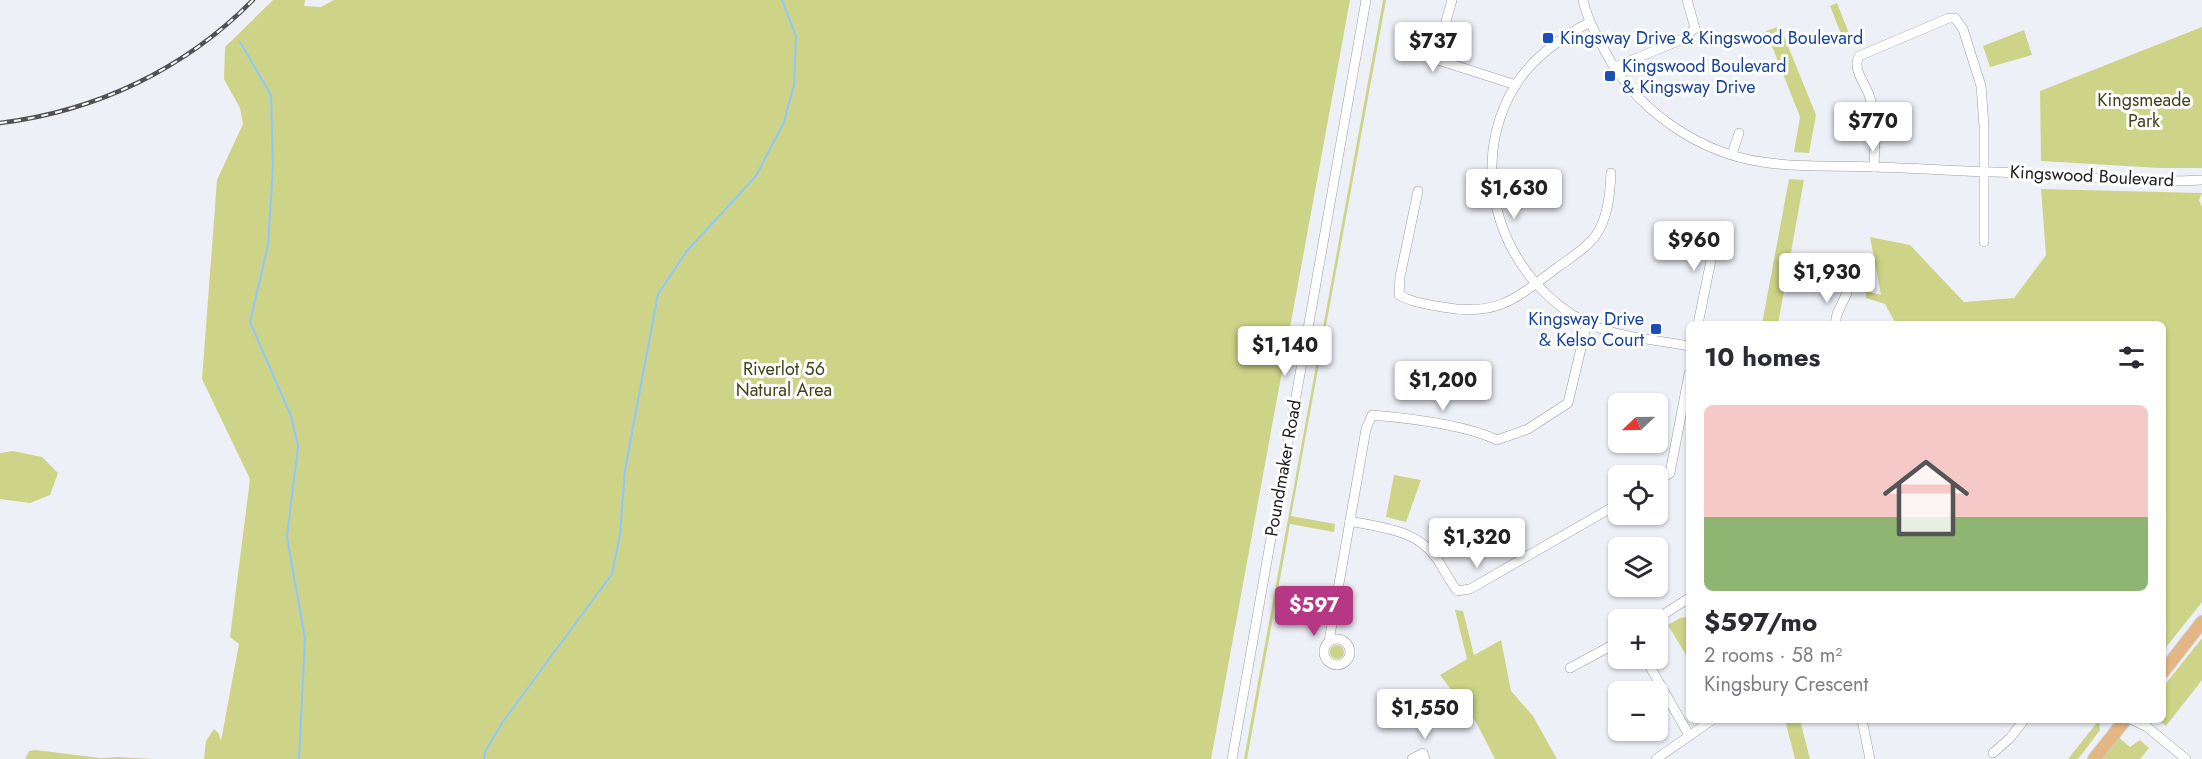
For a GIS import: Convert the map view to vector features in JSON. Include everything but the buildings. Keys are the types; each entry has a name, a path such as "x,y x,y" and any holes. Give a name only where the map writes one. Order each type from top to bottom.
{"main road":[{"path":"2166,668 2202,622"},
{"path":"2094,759 2123,723"}],"street":[{"name":"Poundmaker Road","path":"1232,759 1366,0"},
{"path":"1452,0 1440,43 1438,60 1516,85"},
{"name":"Kingswood Boulevard","path":"1583,0 1590,22 1614,67 1639,99 1657,116 1708,146 1732,154 1770,164 1874,166 2130,179 2202,180"},
{"path":"1614,67 1683,39 1695,28 1687,0"},
{"path":"1874,166 1875,118 1870,96 1857,69 1856,62 1859,56 1949,18 1955,18 1963,29 1981,86 1984,126 1983,172"},
{"path":"1590,22 1567,35 1545,52 1516,85 1503,110 1492,165 1496,207 1504,234 1516,259 1535,284 1549,297 1587,323 1618,333 1686,345"},
{"path":"1732,154 1739,133"},
{"name":"Kingswood Boulevard","path":"1983,172 1984,242"},
{"path":"1418,191 1400,277 1399,295 1411,302 1474,311 1502,305 1535,284 1584,247 1596,235 1611,191 1611,174"},
{"path":"1699,321 1718,226"},
{"path":"1836,321 1847,293"},
{"path":"1329,641 1366,429 1372,415 1477,432 1497,440 1528,429 1568,404 1587,323"},
{"path":"1668,474 1686,390"},
{"path":"1350,521 1400,531 1415,538 1437,558 1447,578 1457,591 1460,591 1470,589 1608,510"},
{"path":"1668,612 1686,600"},
{"path":"1570,668 1608,647"},
{"path":"1651,669 1689,735"},
{"path":"1656,759 1707,723"},
{"path":"1863,723 1870,759"},
{"path":"1993,753 2010,738 2022,723"},
{"path":"2139,723 2186,759"},
{"path":"1412,759 1423,753 1425,759"}],"green space":[{"name":"Riverlot 56 Natural Area","path":"273,0 305,0 304,6 321,7 334,0 1350,0 1211,759 204,759 206,741 214,729 221,741 239,644 230,637 250,479 202,379 217,180 243,124 240,108 224,79 225,47"},
{"path":"1383,0 1386,0 1291,516 1335,524 1334,532 1290,524 1247,759 1244,759"},
{"path":"1837,3 1852,41 1845,44 1830,6"},
{"path":"1780,26 1816,115 1809,153 1794,152 1800,117 1766,31"},
{"name":"Kingsmeade Park","path":"2202,27 2202,168 2160,168 2041,161 2040,91"},
{"path":"2024,30 2032,55 1990,67 1983,46"},
{"path":"1789,179 1804,180 1779,321 1763,321"},
{"path":"2041,189 2202,193 2199,200 2202,207 2202,602 2166,647 2166,321 1894,321 1885,304 1866,298 1866,291 1881,295 1870,237 1910,245 1964,302 2014,298 2046,255"},
{"path":"13,451 42,457 58,473 50,495 30,503 0,499 0,453"},
{"path":"1394,475 1421,480 1406,522 1386,517"},
{"path":"1455,610 1463,611 1474,655 1501,640 1511,691 1533,716 1557,759 1495,759 1476,722 1440,675 1467,659"},
{"path":"1686,617 1686,655 1668,625"},
{"path":"2202,638 2202,680 2166,726 2162,723 2166,723 2166,683"},
{"path":"1334,645 1340,645 1344,652 1340,659 1334,659 1330,655 1330,649"},
{"path":"1786,723 1801,723 1810,759 1795,759"},
{"path":"2097,723 2099,723 2100,730 2078,759 2068,759"},
{"path":"2118,737 2130,747 2140,740 2149,748 2140,759 2101,759"},
{"path":"29,751 101,758 153,759 25,759"}],"waterway":[{"path":"484,759 485,752 502,723 612,574 620,535 625,470 658,294 686,252 756,176 784,122 794,85 796,36 782,0"},
{"path":"240,42 271,95 273,167 268,245 250,322 291,416 298,446 287,537 305,639 299,759"}],"railway":[{"path":"0,123 71,108 137,83 198,47 227,25 253,0"}],"place":[{"name":"Kingsway Drive & Kingswood Boulevard","path":"1548,38"},
{"name":"Kingswood Boulevard & Kingsway Drive","path":"1610,76"},
{"name":"Kingsway Drive & Kelso Court","path":"1656,329"}]}
